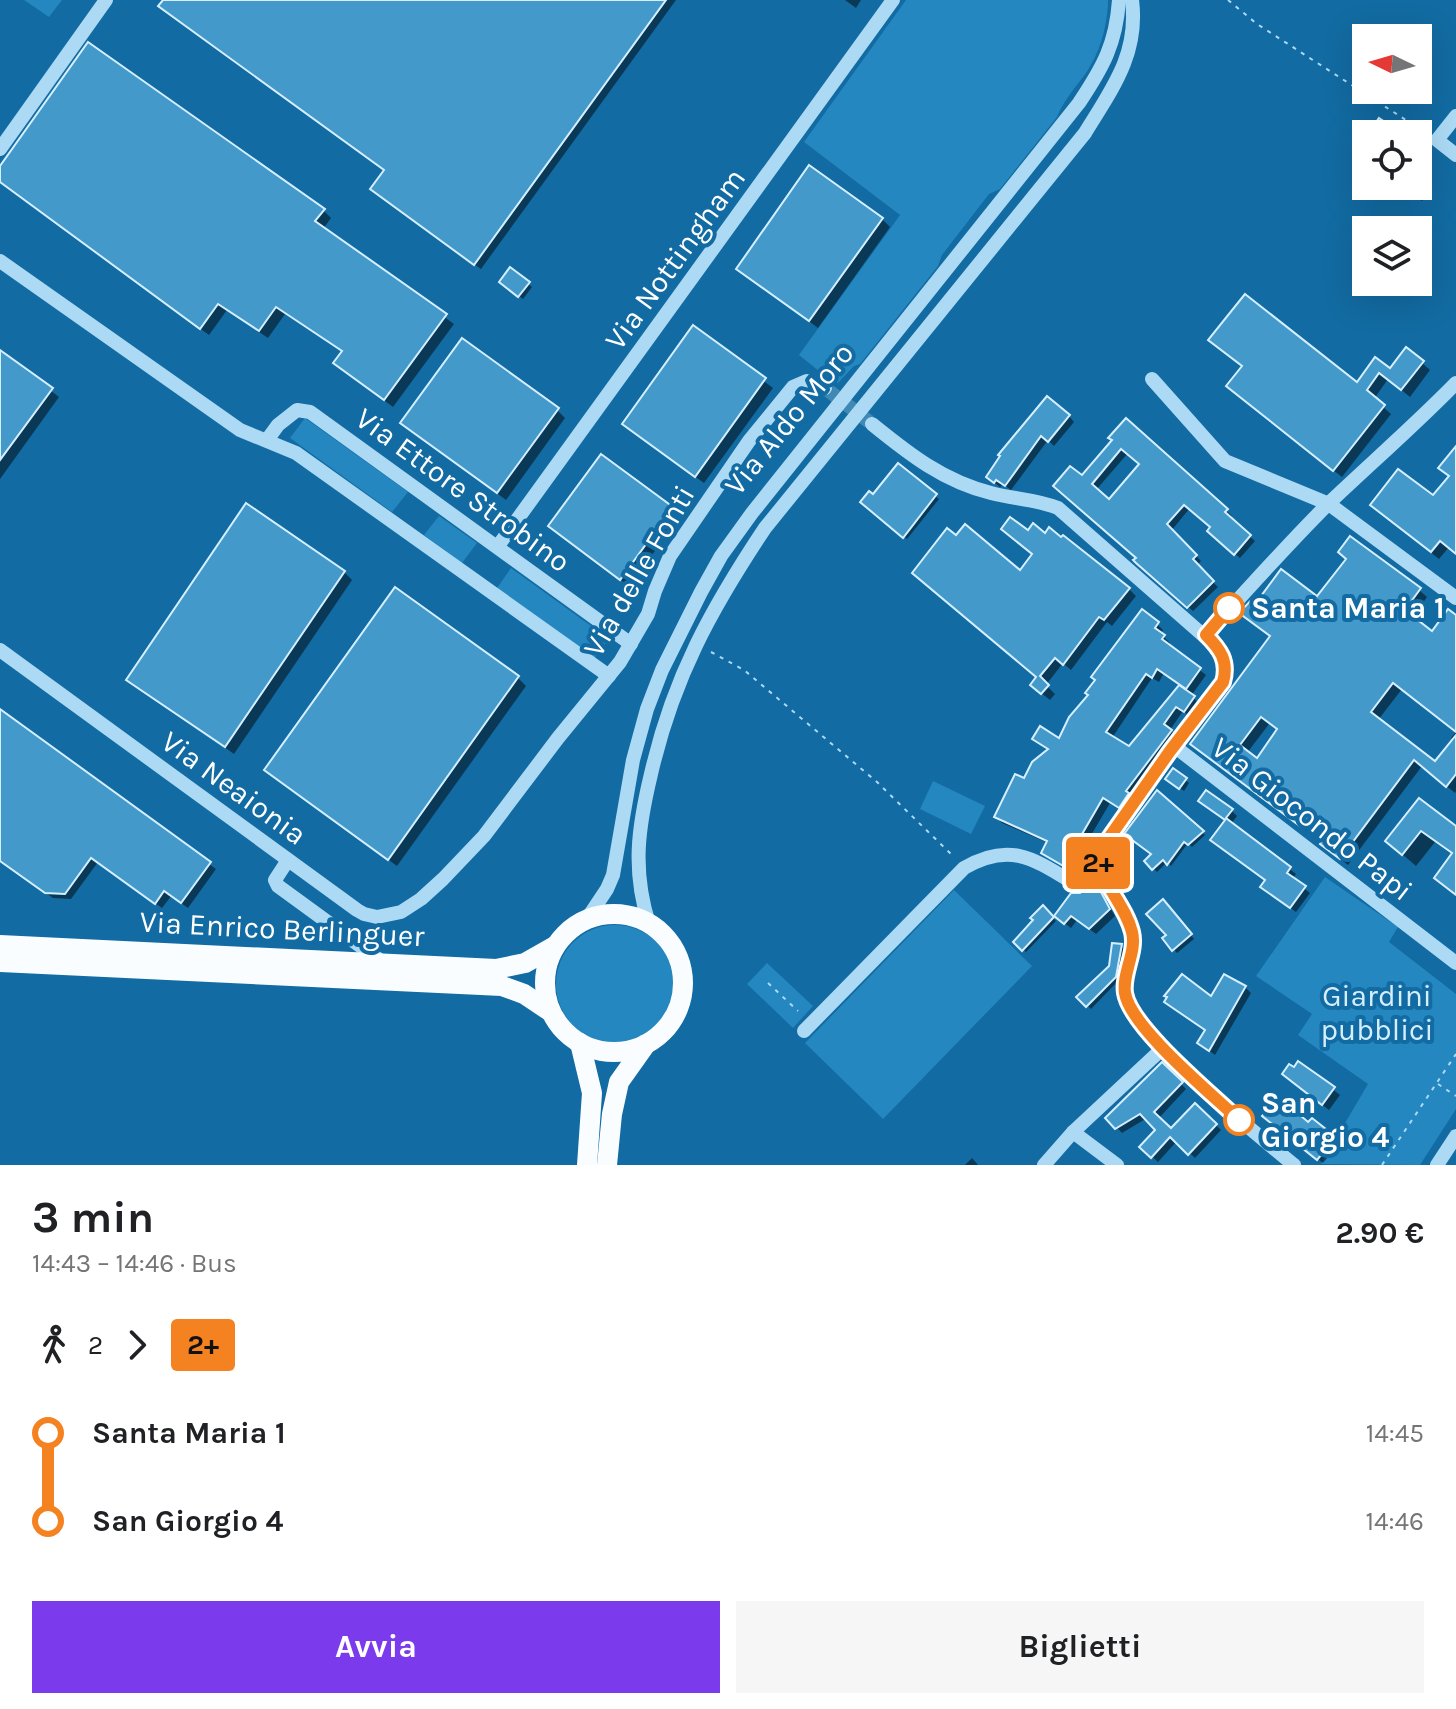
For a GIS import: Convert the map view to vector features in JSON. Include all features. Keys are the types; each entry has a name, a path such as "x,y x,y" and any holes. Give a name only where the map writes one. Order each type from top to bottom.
{"main road":[{"path":"608,914 622,914 649,924 668,939 682,973 681,997 672,1020 646,1044 613,1052 580,1043 563,1030 551,1012 546,996 548,962 555,946 565,934 587,919 608,914"},
{"name":"Via Enrico Berlinguer","path":"0,945 511,968 555,946"},
{"name":"Via Enrico Berlinguer","path":"0,962 502,986 537,1000 551,1012"},
{"path":"580,1043 592,1093 587,1165"},
{"path":"607,1165 619,1082 646,1044"}],"street":[{"path":"0,149 106,0"},
{"name":"Via Nottingham","path":"498,546 893,0"},
{"name":"Via Aldo Moro","path":"587,919 613,875 633,760 652,696 680,629 721,556 1079,103 1104,65 1111,48 1119,0"},
{"name":"Via Aldo Moro","path":"649,924 638,883 642,812 668,710 693,647 721,596 765,528 1085,133 1123,72 1132,29 1132,0"},
{"path":"1456,116 1437,140 1456,155"},
{"path":"0,261 240,430 296,453 609,676"},
{"path":"1152,379 1225,461 1329,504 1456,598"},
{"name":"Via delle Fonti","path":"443,879 484,836 609,676 648,614 670,556 749,441 793,387 807,381 825,388"},
{"path":"1206,635 1265,567 1456,383"},
{"name":"Via Ettore Strobino","path":"267,440 288,415 305,410 631,644"},
{"path":"804,1031 964,868 981,858 1018,854 1034,859 1075,884 1223,682 1226,673 1220,650 1206,635 1058,508 1043,502 978,490 943,476 917,461 872,424"},
{"name":"Via Neaionia","path":"0,650 364,914 377,917 401,912 443,879"},
{"name":"Via Giocondo Papi","path":"1174,746 1456,963"},
{"path":"1097,855 1098,866 1124,911 1133,936 1125,988 1133,1013 1163,1048 1239,1120 1294,1165"},
{"path":"288,860 277,874 275,880 278,886 385,964"},
{"path":"1044,1165 1073,1132 1163,1048"},
{"path":"1073,1132 1117,1165"},
{"path":"1437,1165 1456,1136"}],"path":[{"path":"1228,0 1257,24 1437,140"},
{"path":"711,652 744,670 877,782 964,868"},
{"path":"768,983 798,1011"},
{"path":"1382,1165 1456,1054"},
{"path":"1437,1083 1456,1096"}],"green space":[{"path":"24,0 62,0 49,17"},
{"path":"906,0 1108,0 1108,5 1099,49 1057,117 1000,189 989,194 942,255 938,266 860,364 834,383 799,355 900,215 804,142"},
{"path":"305,418 408,492 392,512 290,438"},
{"path":"439,516 477,543 462,563 424,535"},
{"path":"511,568 609,639 594,659 497,588"},
{"path":"933,781 985,806 971,834 920,809"},
{"name":"Giardini pubblici","path":"1325,877 1398,927 1389,942 1456,994 1456,1109 1420,1165 1321,1164 1368,1084 1298,1035 1312,1014 1256,976"},
{"path":"954,890 1032,966 883,1119 805,1043"},
{"path":"615,925 638,929 657,942 670,961 674,984 670,1007 657,1026 638,1039 615,1043 592,1039 573,1026 560,1007 556,984 560,961 573,942 592,929"},
{"path":"767,963 813,1006 793,1028 747,984"}],"building":[{"path":"163,0 666,0 474,265 370,189 384,170 158,6"},
{"path":"88,42 325,209 315,221 447,314 384,400 333,363 342,351 276,307 259,331 218,304 200,329 0,182 0,166"},
{"path":"809,165 883,218 809,321 736,269"},
{"path":"510,267 530,282 518,297 499,282"},
{"path":"1245,294 1357,382 1375,357 1390,368 1406,347 1424,361 1401,390 1379,373 1367,390 1385,405 1333,471 1226,386 1242,366 1208,340"},
{"path":"693,325 766,378 695,477 622,424"},
{"path":"462,338 559,408 497,493 400,423"},
{"path":"0,350 53,388 0,460"},
{"path":"1047,396 1070,415 1048,442 1041,436 1005,486 996,480 994,483 986,477 998,455"},
{"path":"1126,418 1228,509 1225,512 1251,535 1234,555 1207,531 1210,527 1184,505 1167,524 1197,555 1193,559 1214,581 1187,608 1133,560 1136,558 1053,486 1070,466 1082,475 1112,440 1108,438","holes":["1121,449 1139,464 1109,499 1092,484"]},
{"path":"1456,446 1456,554 1440,541 1431,552 1370,505 1398,469 1433,495 1449,476 1438,468"},
{"path":"601,454 673,507 620,580 548,526"},
{"path":"898,463 937,494 903,538 860,502 869,491 873,494"},
{"path":"246,503 345,571 225,747 126,680"},
{"path":"1010,517 1028,530 1033,523 1045,533 1049,527 1061,537 1063,535 1130,588 1104,620 1099,617 1063,665 1055,658 1040,676 1049,685 1041,694 1030,685 1036,677 912,573 947,528 956,535 965,524 1020,570 1032,554 1001,529"},
{"path":"1350,536 1421,588 1405,610 1432,631 1448,609 1456,615 1456,732 1393,683 1371,712 1435,761 1456,735 1456,774 1446,787 1414,760 1340,859 1320,844 1329,831 1310,816 1301,827 1190,744 1270,636 1239,613 1254,597 1258,600 1281,569 1317,596 1346,559 1338,552","holes":["1261,717 1277,729 1257,758 1240,745"]},
{"path":"395,587 519,676 388,860 264,770"},
{"path":"1142,609 1159,622 1155,628 1165,635 1162,639 1201,668 1186,689 1157,669 1152,678 1146,674 1106,732 1129,746 1179,685 1195,696 1184,712 1176,707 1164,724 1172,730 1126,791 1129,793 1119,808 1103,798 1074,848 1085,855 1072,871 1041,853 1047,841 994,817 1015,774 1024,778 1032,762 1048,749 1032,739 1040,726 1059,738 1069,717 1088,695 1085,693 1095,680 1091,677"},
{"path":"0,709 211,862 181,903 164,891 155,904 91,858 65,894 45,893 0,861"},
{"path":"1173,768 1187,778 1179,789 1165,779"},
{"path":"1157,790 1204,831 1188,845 1184,842 1167,865 1163,860 1152,870 1144,861 1151,854 1124,834"},
{"path":"1206,790 1233,809 1226,818 1291,867 1287,873 1306,886 1290,908 1260,887 1265,880 1210,840 1225,820 1198,801"},
{"path":"1419,798 1456,826 1456,895 1434,878 1452,853 1421,831 1402,855 1385,841"},
{"path":"1093,877 1110,909 1089,929 1071,916 1064,924 1054,916 1071,893 1080,893"},
{"path":"1163,899 1192,934 1172,951 1162,938 1166,935 1146,914"},
{"path":"1043,905 1054,917 1022,951 1013,942"},
{"path":"1112,943 1122,944 1116,977 1086,1007 1076,997 1109,966"},
{"path":"1182,974 1211,996 1224,974 1246,986 1209,1051 1197,1043 1205,1030 1164,1002 1167,997 1164,996"},
{"path":"1298,1061 1335,1087 1322,1105 1282,1074 1289,1064 1294,1067"},
{"path":"1162,1062 1183,1082 1154,1112 1171,1128 1195,1103 1217,1124 1188,1155 1170,1137 1151,1158 1139,1147 1155,1130 1140,1114 1115,1129 1105,1118"},
{"path":"1278,1096 1308,1122 1312,1118 1336,1137 1317,1160 1262,1116"}],"tunnel":[{"path":"825,388 872,424"}],"bus line":[{"name":"2+","path":"1229,608 1206,635 1223,655 1226,673 1223,682 1097,855 1098,866 1124,911 1133,936 1125,988 1125,996 1133,1013 1163,1048 1239,1120"}],"place":[{"name":"Santa Maria 1","path":"1229,608"},
{"name":"San Giorgio 4","path":"1239,1120"}]}
